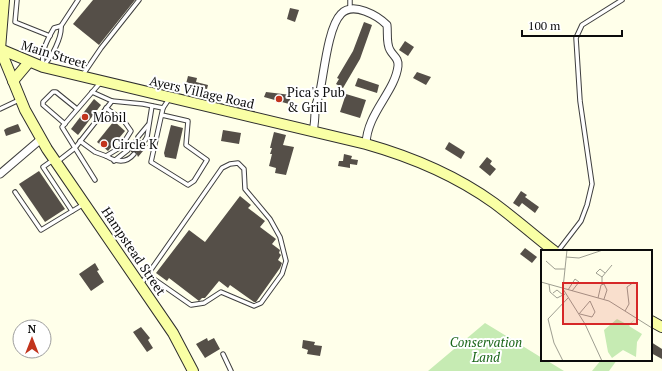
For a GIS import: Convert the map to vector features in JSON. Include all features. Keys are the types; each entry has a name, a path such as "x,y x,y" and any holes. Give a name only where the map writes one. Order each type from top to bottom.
{"main road":[{"path":"0,49 4,0"},
{"name":"Main Street","path":"0,49 43,67 101,82"},
{"name":"Hampstead Street","path":"0,49 20,99 41,139 173,333 193,371"},
{"path":"13,81 29,62"},
{"name":"Ayers Village Road","path":"101,82 366,144 410,158 463,183 493,202 553,250"},
{"path":"652,322 662,327"}],"street":[{"path":"313,131 315,109 331,37 337,19 342,13 350,10 371,12 388,26 390,51 398,60 398,65 394,77 372,120 366,135 366,144"},
{"path":"0,174 41,139"}],"lane":[{"path":"17,0 15,22 50,36"},
{"path":"43,67 52,57 61,31 61,26 78,0"},
{"path":"82,77 101,48 139,0"},
{"path":"350,0 350,10"},
{"path":"559,250 581,221 592,184 580,101 576,38 582,25 622,0"},
{"path":"43,67 42,55 50,36 54,28 61,26"},
{"path":"95,180 62,127 101,82"},
{"path":"64,124 43,105 43,102 53,92 56,92 77,109"},
{"path":"92,92 112,101 163,108"},
{"path":"162,115 188,122 186,145 208,160 194,181 188,185 151,162 163,108 169,98"},
{"path":"0,102 2,108 20,99"},
{"path":"72,211 43,167 75,148 112,101"},
{"path":"144,142 147,137 152,106"},
{"path":"106,108 124,121 132,131 121,147 106,156"},
{"path":"138,137 148,125"},
{"path":"80,141 95,152 114,161 131,159 134,154"},
{"path":"114,161 128,150"},
{"path":"141,285 222,168 230,164 238,164 244,169 245,188 270,220 280,237 286,262 282,274 261,303 254,306 221,292 204,303 192,305 148,275"},
{"path":"15,192 41,230 85,203"},
{"path":"223,354 231,371"}],"green space":[{"name":"Conservation Land","path":"485,323 541,357 541,361 548,361 564,371 428,371"},
{"path":"600,361 616,361 609,371 592,371"}],"building":[{"path":"93,0 135,0 99,45 73,24"},
{"path":"290,8 299,10 295,22 287,19"},
{"path":"364,22 372,25 360,59 343,88 336,84 339,79 337,78 353,51"},
{"path":"405,41 414,47 408,56 399,50"},
{"path":"417,72 431,77 426,85 413,78"},
{"path":"188,76 197,78 196,82 208,85 207,89 186,84"},
{"path":"358,78 379,85 377,93 355,86"},
{"name":"Pica's Pub & Grill","path":"266,92 291,95 289,104 264,97"},
{"path":"346,94 366,100 360,118 340,112"},
{"path":"94,99 101,105 78,135 71,129"},
{"path":"114,121 125,131 108,151 97,142"},
{"path":"18,124 21,131 6,136 4,130"},
{"path":"171,125 183,128 176,159 165,157 164,153"},
{"path":"223,130 241,133 239,144 221,141"},
{"path":"274,132 286,135 283,145 294,147 286,175 275,173 276,168 269,166 272,154 270,154 272,148 270,148"},
{"path":"135,138 137,140 141,140 143,145 148,145 138,157 136,152 131,152 131,148 127,147"},
{"path":"449,142 465,152 461,159 445,149"},
{"path":"344,154 352,156 351,159 358,160 357,165 350,164 350,168 338,166 339,161 343,161"},
{"path":"487,157 492,161 490,164 496,169 490,176 479,167"},
{"path":"39,171 65,209 45,222 19,184"},
{"path":"521,191 527,195 525,197 539,207 535,213 522,203 519,207 513,203"},
{"path":"240,196 251,205 248,208 265,221 260,227 276,239 272,244 280,250 279,253 281,255 278,260 282,263 280,268 256,302 230,285 228,288 219,281 205,298 202,298 199,301 169,278 167,281 156,273 189,230 205,242"},
{"path":"525,248 537,257 532,263 520,254"},
{"path":"95,263 99,270 97,271 104,282 91,291 79,274"},
{"path":"141,327 150,338 148,340 153,348 147,352 133,332"},
{"path":"207,338 208,341 214,338 220,349 205,358 196,344"},
{"path":"303,340 315,342 314,345 322,346 320,356 307,354 308,350 302,348"},
{"path":"652,343 662,349 662,359 652,354"}],"place":[{"name":"Pica's Pub & Grill","path":"279,99"},
{"name":"Mobil","path":"85,117"},
{"name":"Circle K","path":"104,144"}]}
